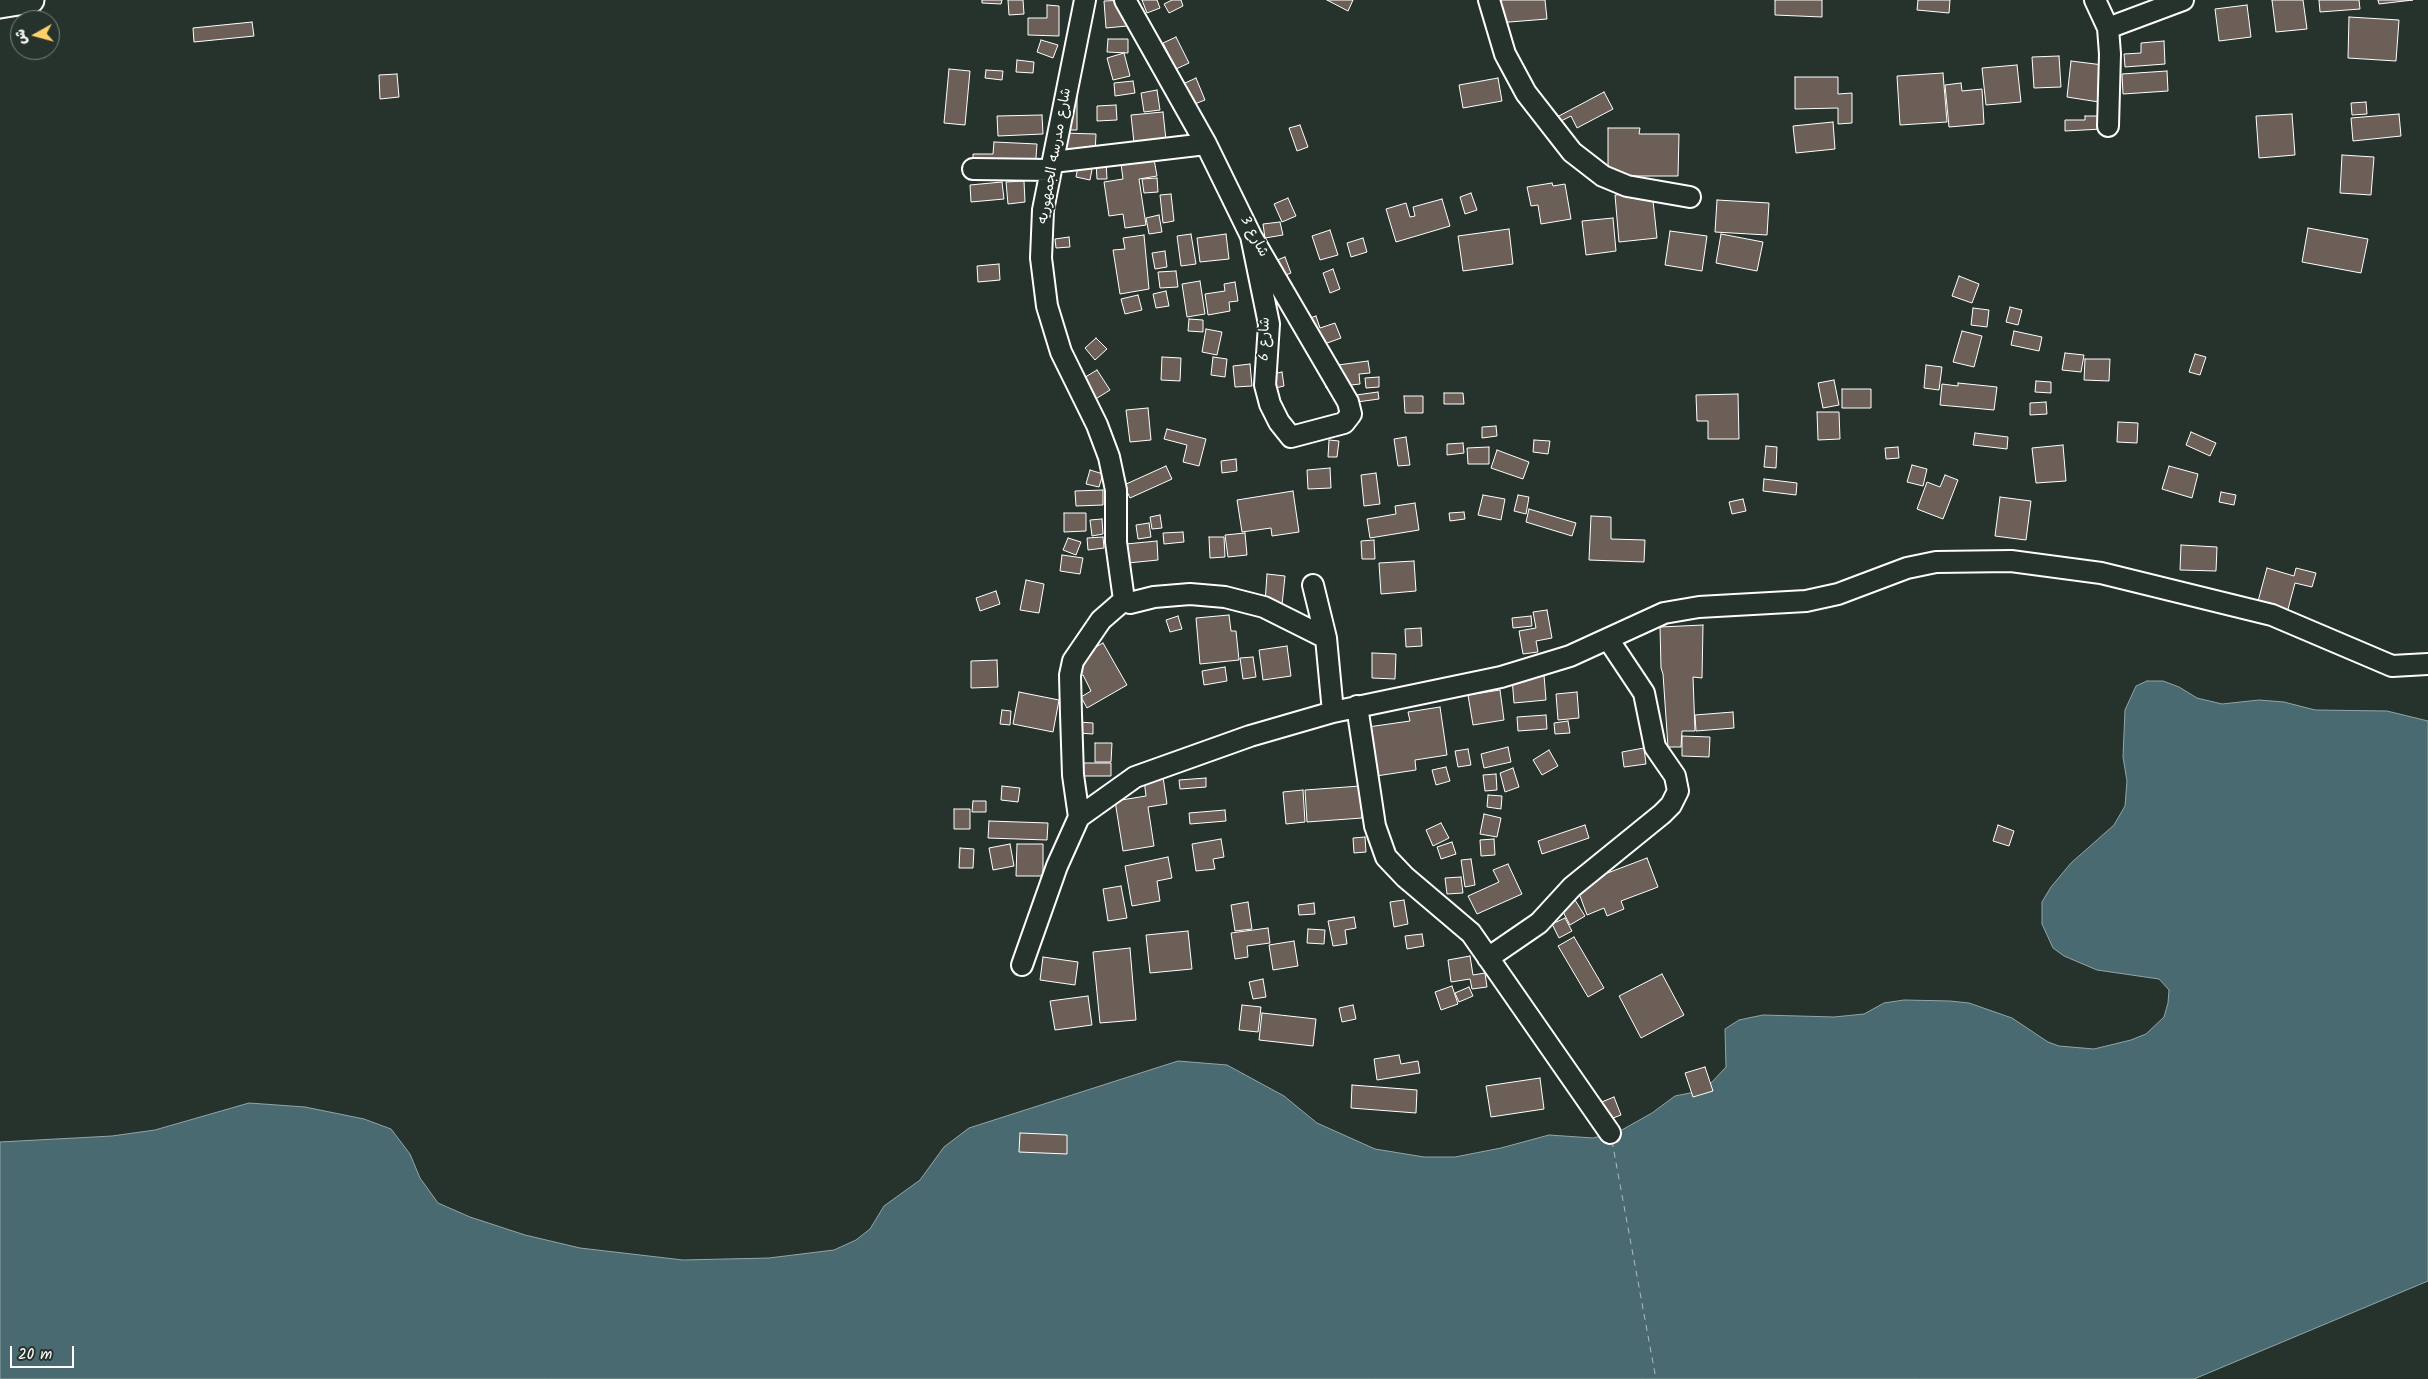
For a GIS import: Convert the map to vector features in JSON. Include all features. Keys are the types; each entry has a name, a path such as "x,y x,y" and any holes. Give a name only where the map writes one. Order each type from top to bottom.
{"street":[{"path":"0,5 31,0"},
{"name":"شارع مدرسه الجمهوريه","path":"1085,0 1043,210 1041,258 1047,306 1060,352 1097,425 1108,457 1116,490 1116,542 1124,600"},
{"name":"شارع 3","path":"1125,0 1206,144 1251,236 1350,408 1349,420 1344,423 1291,437"},
{"path":"1489,0 1505,54 1526,93 1572,152 1603,176 1627,186 1690,197"},
{"path":"2095,0 2108,28 2110,54 2108,126"},
{"path":"2108,28 2183,0"},
{"path":"973,169 1052,166 1206,144"},
{"name":"شارع 6","path":"1251,236 1268,324 1266,386 1274,413 1291,437"},
{"path":"1022,965 1057,866 1079,817 1135,777 1250,736 1333,712 1501,677 1570,656 1664,613 1699,607 1806,601 1838,594 1907,568 1936,562 2011,561 2101,573 2272,615 2392,666 2428,664"},
{"path":"1313,585 1326,638 1333,712"},
{"path":"1079,817 1074,775 1070,675 1073,662 1101,620 1124,600 1130,603 1190,594 1225,597 1264,607 1326,638"},
{"path":"1488,958 1539,923 1572,887 1662,814 1671,805 1678,791 1675,776 1655,747 1644,693 1608,639"},
{"path":"1357,706 1374,826 1383,850 1405,877 1471,933 1610,1134"}],"water":[{"path":"2147,681 2163,681 2179,687 2197,698 2222,704 2259,700 2284,702 2315,710 2387,711 2428,721 2428,1281 2194,1379 0,1379 0,1142 112,1136 155,1130 249,1103 305,1107 364,1119 391,1129 410,1154 420,1178 438,1203 470,1217 525,1235 580,1248 683,1260 769,1258 834,1250 856,1240 870,1229 884,1206 920,1180 944,1147 969,1128 1178,1061 1227,1065 1284,1096 1317,1123 1375,1149 1424,1157 1455,1157 1501,1148 1549,1135 1593,1138 1620,1131 1652,1113 1675,1096 1695,1092 1712,1082 1726,1067 1725,1029 1739,1020 1763,1015 1834,1017 1864,1014 1884,1003 1904,1000 1950,1001 1969,1003 2012,1018 2048,1042 2059,1046 2094,1049 2131,1040 2146,1034 2164,1017 2169,990 2159,979 2097,970 2064,956 2053,948 2042,924 2042,902 2051,887 2071,863 2114,825 2125,806 2127,781 2123,757 2125,710 2136,686"}],"building":[{"path":"982,0 1002,0 1001,4 982,3"},
{"path":"1008,0 1023,0 1024,14 1009,15"},
{"path":"1125,0 1127,26 1106,28 1104,1"},
{"path":"1142,0 1157,0 1160,8 1147,13"},
{"path":"1172,0 1181,0 1183,6 1169,13 1164,4"},
{"path":"1327,0 1353,0 1348,11"},
{"path":"1495,0 1545,0 1547,19 1497,23"},
{"path":"1775,0 1822,0 1822,17 1775,15"},
{"path":"1918,0 1950,0 1949,13 1917,10"},
{"path":"2272,0 2303,0 2307,29 2276,32"},
{"path":"2319,0 2359,0 2360,9 2320,12"},
{"path":"2378,0 2413,0 2379,4"},
{"path":"1047,5 1059,6 1059,36 1028,35 1028,18 1047,18"},
{"path":"2247,5 2251,37 2219,41 2215,9"},
{"path":"2349,17 2399,20 2396,61 2348,58"},
{"path":"252,22 254,36 194,42 193,28"},
{"path":"1176,37 1189,63 1176,69 1163,43"},
{"path":"1108,39 1128,39 1128,53 1107,52"},
{"path":"1041,40 1058,45 1053,58 1037,52"},
{"path":"2164,41 2165,64 2125,67 2124,54 2141,53 2141,43"},
{"path":"1124,53 1130,76 1113,80 1107,58"},
{"path":"2059,56 2061,87 2034,88 2032,57"},
{"path":"1017,60 1034,62 1033,73 1016,72"},
{"path":"2071,61 2103,65 2099,102 2067,97"},
{"path":"2017,65 2021,102 1986,105 1982,68"},
{"path":"949,69 970,71 965,125 944,123"},
{"path":"986,70 1003,71 1002,80 985,78"},
{"path":"2167,71 2168,91 2123,94 2122,74"},
{"path":"1943,73 1947,122 1900,125 1897,76"},
{"path":"397,74 399,97 380,99 379,75"},
{"path":"1795,77 1838,77 1838,94 1852,93 1852,123 1838,124 1838,108 1795,109"},
{"path":"1196,78 1205,100 1192,105 1183,84"},
{"path":"1498,78 1502,101 1463,108 1459,85"},
{"path":"1133,81 1135,93 1115,96 1114,83"},
{"path":"1961,83 1962,91 1982,89 1984,124 1949,127 1945,85"},
{"path":"1157,90 1160,110 1144,112 1141,93"},
{"path":"1604,92 1613,109 1577,128 1571,116 1559,122 1557,117"},
{"path":"1065,97 1077,97 1077,130 1064,130"},
{"path":"2366,102 2367,114 2352,115 2351,103"},
{"path":"1116,105 1117,120 1097,121 1097,106"},
{"path":"1163,112 1166,140 1134,143 1131,115"},
{"path":"2292,114 2295,155 2259,158 2256,116"},
{"path":"2399,114 2401,136 2353,141 2351,118"},
{"path":"1042,115 1043,134 998,136 997,116"},
{"path":"2085,116 2101,116 2102,129 2065,131 2065,120 2085,120"},
{"path":"1833,122 1835,149 1796,153 1793,126"},
{"path":"1300,125 1308,147 1297,151 1289,128"},
{"path":"1608,128 1640,128 1639,134 1679,134 1678,176 1608,176"},
{"path":"1063,133 1096,134 1095,154 1062,153"},
{"path":"994,142 1037,144 1035,171 973,171 973,154 993,154"},
{"path":"2342,155 2374,157 2371,195 2340,193"},
{"path":"1154,159 1157,176 1139,179 1146,225 1125,228 1123,214 1109,216 1104,182 1123,179 1121,164"},
{"path":"1079,161 1093,164 1090,180 1076,177"},
{"path":"1106,161 1107,179 1097,179 1096,162"},
{"path":"1157,178 1158,192 1144,193 1142,179"},
{"path":"1024,181 1025,202 1008,204 1006,182"},
{"path":"1002,182 1004,199 971,202 970,185"},
{"path":"1552,183 1553,186 1565,184 1571,219 1541,224 1538,205 1531,206 1527,187"},
{"path":"1652,191 1657,238 1619,242 1615,195"},
{"path":"1471,193 1477,210 1465,214 1460,197"},
{"path":"1171,194 1174,221 1163,223 1160,195"},
{"path":"1288,198 1296,216 1282,222 1274,204"},
{"path":"1442,199 1450,226 1396,242 1386,209 1406,203 1410,217 1415,216 1413,207"},
{"path":"1717,200 1769,203 1767,235 1715,232"},
{"path":"1159,215 1162,232 1149,234 1146,218"},
{"path":"1613,218 1616,251 1586,255 1582,221"},
{"path":"1280,222 1283,235 1265,238 1263,224"},
{"path":"2308,228 2368,239 2361,273 2302,262"},
{"path":"1509,229 1513,264 1463,271 1458,236"},
{"path":"1330,230 1338,255 1320,260 1312,236"},
{"path":"1670,231 1707,236 1702,271 1665,265"},
{"path":"1191,234 1196,264 1181,266 1177,236"},
{"path":"1226,234 1229,259 1200,262 1197,238"},
{"path":"1721,234 1763,242 1757,271 1716,263"},
{"path":"1144,235 1149,289 1120,294 1113,250 1125,249 1123,238"},
{"path":"1069,237 1070,247 1056,248 1055,239"},
{"path":"1363,238 1367,252 1351,257 1347,243"},
{"path":"1165,251 1167,267 1155,269 1152,253"},
{"path":"1285,257 1291,273 1278,278 1272,262"},
{"path":"999,264 1000,280 978,282 977,266"},
{"path":"1333,269 1340,289 1330,293 1323,273"},
{"path":"1176,271 1178,287 1160,288 1158,272"},
{"path":"1959,276 1979,284 1972,303 1952,296"},
{"path":"1200,281 1205,314 1187,317 1182,284"},
{"path":"1235,282 1238,301 1229,302 1230,311 1208,315 1205,294 1225,291 1224,284"},
{"path":"1166,291 1169,306 1156,308 1153,294"},
{"path":"1138,295 1142,310 1125,314 1121,299"},
{"path":"2010,307 2022,310 2018,325 2006,322"},
{"path":"1973,308 1989,310 1987,327 1971,325"},
{"path":"1316,316 1320,328 1335,323 1341,338 1308,350 1298,322"},
{"path":"1189,319 1203,320 1203,332 1188,331"},
{"path":"1206,329 1222,332 1217,355 1202,352"},
{"path":"1962,331 1982,336 1974,367 1953,362"},
{"path":"2014,331 2042,337 2039,351 2011,345"},
{"path":"1096,338 1107,349 1095,360 1085,348"},
{"path":"2065,353 2084,355 2081,372 2062,370"},
{"path":"2195,354 2206,357 2200,375 2189,372"},
{"path":"1162,357 1181,358 1180,381 1161,380"},
{"path":"1213,357 1227,359 1225,377 1211,375"},
{"path":"2085,359 2110,359 2109,381 2084,380"},
{"path":"1368,361 1370,373 1359,374 1360,384 1326,388 1323,367"},
{"path":"1250,364 1252,386 1235,387 1233,366"},
{"path":"1926,365 1942,367 1939,390 1924,388"},
{"path":"1097,370 1110,390 1094,400 1082,379"},
{"path":"1282,372 1284,386 1271,389 1268,375"},
{"path":"1379,377 1379,387 1366,388 1365,378"},
{"path":"1834,380 1839,405 1823,408 1818,383"},
{"path":"2036,381 2051,382 2051,393 2035,392"},
{"path":"1958,383 1997,387 1994,410 1940,405 1942,384 1958,386"},
{"path":"1842,389 1871,389 1871,408 1842,408"},
{"path":"1378,392 1379,399 1357,402 1356,395"},
{"path":"1444,393 1463,393 1464,404 1444,404"},
{"path":"1738,394 1739,439 1708,439 1708,421 1697,421 1696,395"},
{"path":"1404,396 1423,396 1423,413 1405,413"},
{"path":"2046,402 2047,414 2030,415 2030,403"},
{"path":"1148,408 1151,440 1130,442 1126,410"},
{"path":"1817,412 1839,412 1840,439 1818,440"},
{"path":"2118,422 2138,423 2137,443 2117,442"},
{"path":"1496,426 1497,436 1482,438 1482,427"},
{"path":"1167,429 1206,439 1199,466 1183,462 1187,445 1164,439"},
{"path":"2191,432 2216,443 2210,456 2186,445"},
{"path":"1975,433 2008,437 2007,449 1973,445"},
{"path":"1406,437 1410,465 1398,466 1394,439"},
{"path":"1329,440 1339,441 1337,457 1328,457"},
{"path":"1534,440 1550,441 1548,454 1533,452"},
{"path":"1463,443 1464,453 1447,455 1447,444"},
{"path":"2063,445 2066,481 2036,483 2032,448"},
{"path":"1766,446 1777,447 1776,468 1764,467"},
{"path":"1489,447 1489,464 1468,464 1467,448"},
{"path":"1898,447 1899,458 1886,459 1885,448"},
{"path":"1497,450 1529,462 1523,479 1491,468"},
{"path":"1236,459 1237,471 1222,473 1221,461"},
{"path":"1912,465 1927,469 1923,486 1907,482"},
{"path":"1166,466 1172,479 1130,498 1124,485"},
{"path":"2169,466 2198,474 2192,498 2162,489"},
{"path":"1330,468 1331,488 1308,489 1307,470"},
{"path":"1090,470 1103,474 1099,487 1086,484"},
{"path":"1376,473 1380,504 1364,506 1361,475"},
{"path":"1945,475 1958,480 1943,519 1917,509 1927,482 1940,487"},
{"path":"1764,479 1797,483 1796,495 1763,491"},
{"path":"1103,490 1103,505 1076,506 1075,491"},
{"path":"1293,491 1299,532 1272,536 1271,528 1242,532 1237,500"},
{"path":"2221,492 2236,495 2234,505 2219,502"},
{"path":"1483,495 1505,499 1501,520 1478,515"},
{"path":"1518,495 1529,497 1526,514 1514,511"},
{"path":"2000,497 2031,501 2026,540 1995,536"},
{"path":"1743,499 1746,511 1732,514 1729,502"},
{"path":"1415,503 1419,530 1370,538 1367,519 1396,514 1395,506"},
{"path":"1529,509 1576,523 1572,536 1526,522"},
{"path":"1464,512 1465,519 1450,521 1449,513"},
{"path":"1064,513 1086,513 1086,531 1064,532"},
{"path":"1160,515 1162,528 1152,529 1150,517"},
{"path":"1591,516 1611,517 1611,539 1645,540 1644,562 1589,560"},
{"path":"1102,519 1103,534 1092,536 1090,520"},
{"path":"1149,523 1151,537 1138,539 1136,525"},
{"path":"1183,532 1184,542 1164,544 1163,533"},
{"path":"1245,533 1247,555 1228,557 1225,535"},
{"path":"1103,537 1104,548 1088,550 1087,538"},
{"path":"1209,537 1224,537 1225,557 1210,558"},
{"path":"1068,538 1081,542 1076,555 1063,550"},
{"path":"1374,540 1375,559 1362,559 1361,541"},
{"path":"1157,541 1158,560 1128,563 1126,544"},
{"path":"2181,545 2217,547 2216,571 2180,570"},
{"path":"1062,555 1083,558 1080,574 1060,571"},
{"path":"1414,561 1416,591 1381,594 1379,563"},
{"path":"2267,568 2294,576 2296,568 2316,573 2312,587 2295,583 2287,613 2257,605"},
{"path":"1267,574 1285,576 1282,605 1265,603"},
{"path":"1026,580 1044,584 1039,613 1020,610"},
{"path":"996,591 1000,604 980,611 976,598"},
{"path":"1547,610 1552,638 1536,641 1538,652 1523,654 1519,631 1536,628 1533,612"},
{"path":"1229,615 1231,631 1236,631 1239,660 1200,664 1196,618"},
{"path":"1178,616 1182,629 1170,632 1166,620"},
{"path":"1531,616 1532,626 1513,628 1512,618"},
{"path":"1703,625 1702,678 1693,677 1695,731 1682,731 1681,747 1668,747 1661,668 1660,627"},
{"path":"1421,628 1422,646 1406,647 1405,629"},
{"path":"1103,643 1127,685 1087,708 1081,697 1091,691 1083,675 1077,678 1068,662"},
{"path":"1287,646 1291,676 1263,680 1259,650"},
{"path":"1372,653 1396,654 1395,679 1372,678"},
{"path":"1253,657 1256,677 1243,679 1240,658"},
{"path":"997,660 998,687 971,688 971,661"},
{"path":"1225,667 1227,681 1204,685 1202,671"},
{"path":"1544,675 1546,700 1514,703 1512,678"},
{"path":"1500,690 1504,720 1473,725 1468,695"},
{"path":"1019,692 1059,700 1053,732 1013,724"},
{"path":"1577,692 1579,718 1558,720 1556,694"},
{"path":"1440,707 1447,755 1415,760 1416,770 1376,776 1368,727 1410,721 1408,712"},
{"path":"1002,710 1011,711 1010,725 1000,724"},
{"path":"1733,712 1734,728 1696,731 1695,715"},
{"path":"1546,715 1547,729 1518,731 1517,717"},
{"path":"1568,721 1570,733 1555,734 1554,723"},
{"path":"1079,722 1093,723 1093,734 1078,733"},
{"path":"1682,736 1710,737 1709,757 1682,756"},
{"path":"1095,743 1112,743 1111,762 1095,762"},
{"path":"1508,747 1511,762 1484,768 1481,754"},
{"path":"1644,748 1646,764 1624,767 1622,752"},
{"path":"1468,749 1471,765 1458,767 1455,751"},
{"path":"1549,750 1558,766 1542,775 1533,760"},
{"path":"1079,763 1111,763 1111,776 1079,776"},
{"path":"1446,767 1450,781 1436,785 1432,770"},
{"path":"1513,768 1519,787 1505,792 1500,773"},
{"path":"1496,774 1497,790 1485,791 1483,775"},
{"path":"1163,777 1167,804 1148,807 1154,846 1123,851 1115,801 1146,796 1144,780"},
{"path":"1206,778 1206,787 1180,789 1179,780"},
{"path":"1002,786 1020,788 1018,802 1001,800"},
{"path":"1360,786 1362,818 1307,822 1305,790"},
{"path":"1303,790 1305,822 1286,824 1283,792"},
{"path":"1488,795 1502,796 1501,809 1487,807"},
{"path":"973,801 986,801 986,812 972,812"},
{"path":"954,809 970,809 970,829 954,829"},
{"path":"1225,810 1226,821 1190,824 1189,813"},
{"path":"1484,814 1501,818 1497,837 1480,834"},
{"path":"989,821 1048,823 1047,840 988,838"},
{"path":"1441,823 1449,838 1433,846 1426,830"},
{"path":"1585,825 1589,838 1542,854 1538,841"},
{"path":"1998,825 2014,831 2009,846 1993,841"},
{"path":"1365,837 1366,852 1354,853 1353,838"},
{"path":"1221,839 1224,857 1213,859 1215,869 1196,871 1192,844"},
{"path":"1494,839 1495,855 1481,856 1480,840"},
{"path":"1452,842 1456,854 1441,859 1437,847"},
{"path":"1010,844 1014,866 993,870 989,848"},
{"path":"1017,844 1043,844 1043,876 1016,876"},
{"path":"960,848 974,849 973,868 959,868"},
{"path":"1168,857 1172,878 1157,881 1160,901 1132,906 1125,866"},
{"path":"1647,858 1658,887 1621,901 1624,909 1607,916 1604,908 1587,915 1576,885"},
{"path":"1471,859 1475,885 1465,887 1461,860"},
{"path":"1508,864 1522,894 1477,914 1468,896 1499,882 1493,870"},
{"path":"1461,877 1463,893 1447,894 1445,878"},
{"path":"1121,886 1127,918 1108,921 1103,889"},
{"path":"1404,900 1408,924 1394,927 1390,902"},
{"path":"1575,900 1585,916 1570,925 1561,908"},
{"path":"1248,902 1252,929 1235,931 1231,905"},
{"path":"1314,903 1315,914 1299,915 1298,905"},
{"path":"1354,917 1356,928 1345,930 1347,944 1333,946 1328,921"},
{"path":"1565,918 1572,931 1559,938 1552,924"},
{"path":"1268,928 1270,943 1247,946 1248,957 1235,959 1231,933"},
{"path":"1308,929 1325,930 1324,944 1307,943"},
{"path":"1188,931 1192,969 1150,973 1146,935"},
{"path":"1422,934 1424,946 1407,949 1405,936"},
{"path":"1574,937 1604,988 1588,997 1558,946"},
{"path":"1294,941 1298,966 1273,970 1269,945"},
{"path":"1130,948 1136,1020 1100,1023 1093,952"},
{"path":"1470,956 1473,975 1485,973 1487,987 1472,989 1470,979 1451,982 1448,960"},
{"path":"1043,957 1078,962 1075,985 1040,980"},
{"path":"1662,974 1684,1015 1641,1038 1619,996"},
{"path":"1263,979 1266,997 1253,999 1249,982"},
{"path":"1452,986 1458,1004 1441,1010 1435,992"},
{"path":"1469,987 1473,996 1459,1002 1455,993"},
{"path":"1088,996 1092,1025 1055,1030 1050,1001"},
{"path":"1242,1005 1261,1007 1258,1032 1239,1030"},
{"path":"1353,1005 1356,1019 1342,1022 1339,1008"},
{"path":"1262,1013 1316,1019 1313,1046 1259,1040"},
{"path":"1399,1055 1401,1064 1418,1061 1420,1073 1377,1080 1374,1059"},
{"path":"1705,1067 1713,1091 1693,1097 1685,1073"},
{"path":"1540,1078 1544,1109 1491,1117 1486,1086"},
{"path":"1352,1085 1417,1090 1416,1113 1351,1108"},
{"path":"1614,1097 1621,1115 1594,1125 1587,1108"},
{"path":"1020,1133 1067,1135 1067,1154 1019,1152"}],"ferry route":[{"path":"1612,1141 1656,1379"}]}
